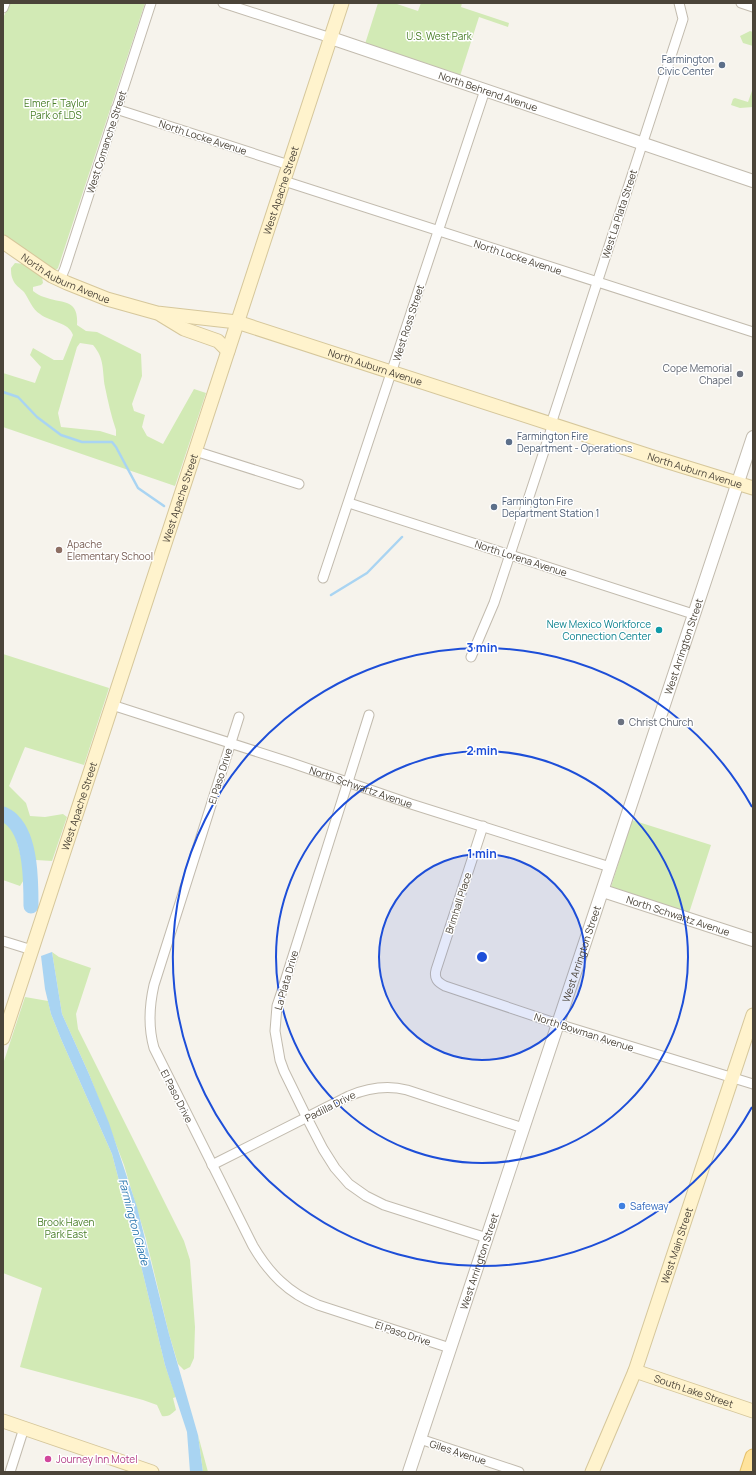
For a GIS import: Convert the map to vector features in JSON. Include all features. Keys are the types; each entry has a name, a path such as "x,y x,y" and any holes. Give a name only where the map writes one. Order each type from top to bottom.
{"main road":[{"name":"West Apache Street","path":"3,1038 342,3"},
{"name":"North Auburn Avenue","path":"3,242 41,269 60,280 107,298 157,313 237,322 753,488"},
{"path":"157,313 184,329 218,340 228,351"},
{"name":"West Main Street","path":"592,1472 635,1371 753,1015"},
{"name":"South Lake Street","path":"635,1371 753,1411"},
{"path":"3,1421 138,1470 152,1472"},
{"path":"748,1472 753,1457"}],"street":[{"path":"3,8 5,3"},
{"name":"West Comanche Street","path":"60,280 151,3"},
{"name":"North Behrend Avenue","path":"223,3 331,38 753,181"},
{"name":"West La Plata Street","path":"471,657 494,603 683,19 679,3"},
{"path":"741,3 753,7"},
{"name":"West Ross Street","path":"323,578 485,90"},
{"name":"North Locke Avenue","path":"116,109 289,165"},
{"name":"North Locke Avenue","path":"284,181 753,332"},
{"name":"West Arrington Street","path":"409,1472 753,436"},
{"path":"195,451 299,484"},
{"name":"North Lorena Avenue","path":"349,503 693,614"},
{"name":"North Schwartz Avenue","path":"112,705 411,804 610,867"},
{"name":"La Plata Drive","path":"370,715 281,994 276,1017 275,1031 280,1060 322,1148 335,1168 349,1184 366,1196 384,1205 487,1238"},
{"name":"El Paso Drive","path":"239,718 154,985 150,1007 150,1031 154,1048 252,1246 270,1272 297,1295 318,1305 450,1348"},
{"name":"Brimhall Place","path":"437,980 435,977 436,970 483,826"},
{"name":"North Schwartz Avenue","path":"603,891 753,940"},
{"path":"3,941 32,950"},
{"name":"North Bowman Avenue","path":"437,980 445,986 558,1024 753,1084"},
{"name":"Padilla Drive","path":"212,1165 358,1092 375,1088 407,1090 524,1128"},
{"path":"10,1472 24,1428"},
{"name":"Giles Avenue","path":"420,1439 519,1472"}],"green space":[{"name":"Elmer F. Taylor Park of LDS","path":"10,3 145,3 58,268 56,270 39,262 3,235 3,18"},
{"name":"U.S. West Park","path":"378,3 394,3 418,11 421,3 462,3 461,7 509,23 508,27 479,17 460,76 365,44"},
{"path":"750,31 753,32 753,46 743,43 740,36"},
{"path":"753,88 753,107 740,108 731,105 733,99 735,98 748,102"},
{"path":"15,263 24,264 42,277 43,283 33,287 33,291 43,297 72,306 77,316 77,325 86,331 97,332 141,354 142,376 132,404 134,411 145,415 142,427 147,436 163,444 194,389 206,393 175,486 3,427 3,373 35,383 41,367 30,355 33,348 54,360 63,360 73,335 68,327 44,317 37,312 24,292 14,282 11,276 11,268","holes":["80,343 93,345 100,355 105,387 116,430 116,436 100,431 61,427 58,413 77,347"]},
{"path":"3,654 109,688 84,765 25,747 9,786 26,803 30,816 45,817 63,814 67,817 52,861 36,860 33,866 28,840 20,821 3,810"},
{"path":"3,818 13,828 22,860 25,878 20,886 3,880"},
{"path":"632,820 711,845 689,913 611,887"},
{"path":"52,952 59,957 91,968 76,1014 78,1029 184,1241 190,1260 195,1327 194,1358 190,1367 184,1370 178,1364 169,1334 146,1239 124,1165 89,1074 62,1014"},
{"name":"Brook Haven Park East","path":"25,997 48,1001 51,1014 61,1039 112,1154 165,1365 176,1397 173,1398 176,1410 168,1416 162,1416 157,1405 143,1400 20,1367 42,1288 3,1273 3,1064"},
{"path":"198,1435 208,1472 203,1472"}],"sand":[{"path":"3,810 20,821 31,851 31,860 35,874 36,905 27,908 25,904 25,878 19,847 13,828 3,818"}],"water":[{"path":"52,952 62,1014 109,1123 137,1207 169,1334 198,1435 203,1472 190,1472 187,1432 165,1365 112,1154 51,1014 45,989 41,956"}],"waterway":[{"path":"3,392 18,397 37,417 61,435 82,442 112,442 138,488 164,506"},
{"path":"331,595 367,573 402,537"},
{"name":"Farmington Glade","path":"3,814 9,817 19,829 27,849 31,885 31,906"}],"place":[{"name":"Farmington Civic Center","path":"722,65"},
{"name":"Cope Memorial Chapel","path":"740,374"},
{"name":"Farmington Fire Department - Operations","path":"509,442"},
{"name":"Farmington Fire Department Station 1","path":"494,507"},
{"name":"Apache Elementary School","path":"59,550"},
{"name":"New Mexico Workforce Connection Center","path":"659,630"},
{"name":"Christ Church","path":"621,722"},
{"name":"Safeway","path":"622,1206"},
{"name":"Journey Inn Motel","path":"48,1459"}]}
